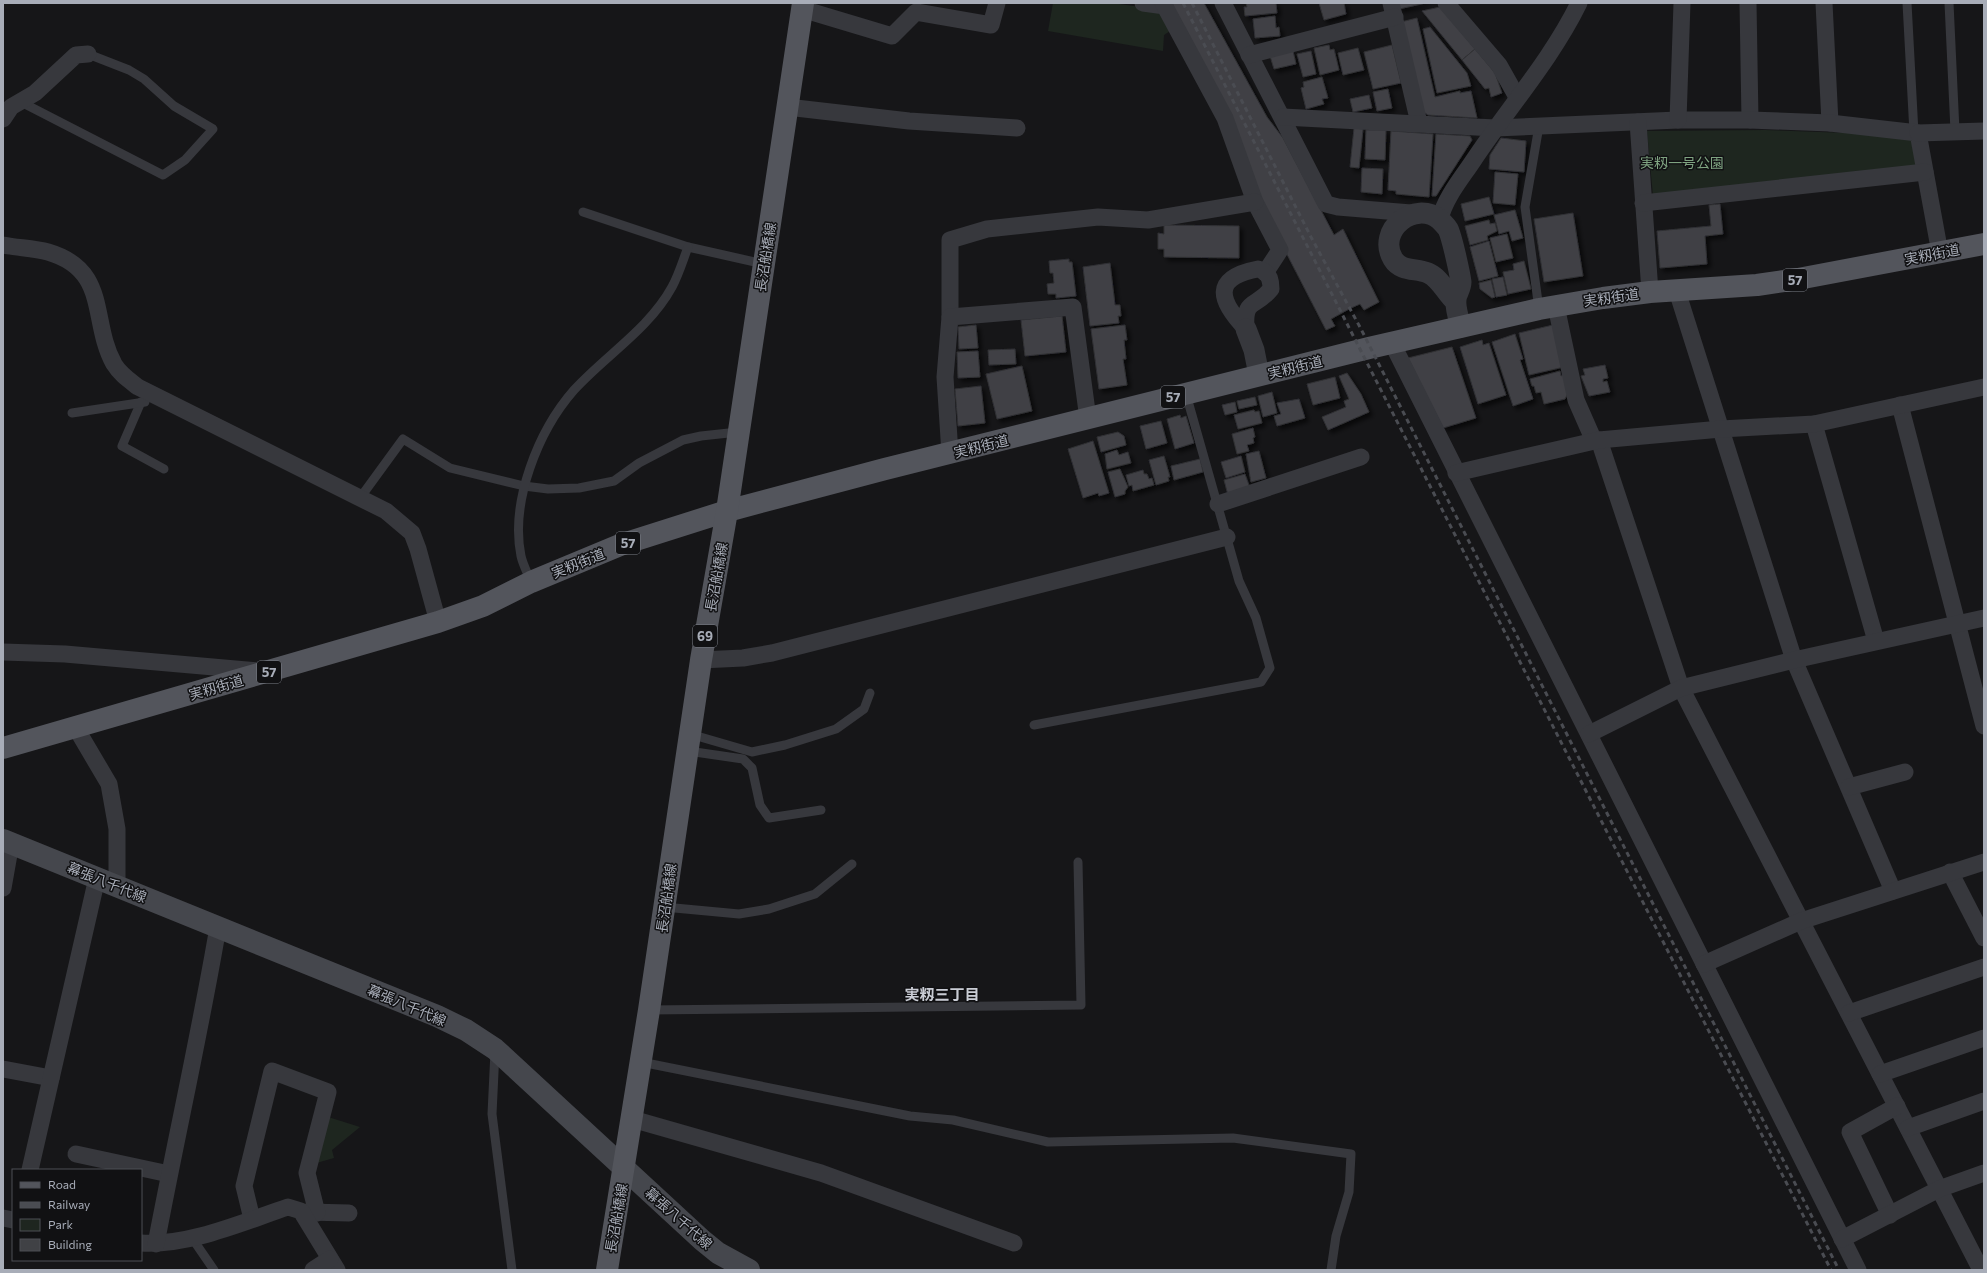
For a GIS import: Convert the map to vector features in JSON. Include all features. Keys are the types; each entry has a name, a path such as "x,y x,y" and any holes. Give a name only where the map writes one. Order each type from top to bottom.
{"main road":[{"name":"長沼船橋線","path":"607,1270 641,1062 701,660 727,511 803,6"},
{"name":"実籾街道","path":"3,748 438,622 483,606 531,582 620,545 727,511 885,469 950,454 1260,375 1548,307 1650,292 1757,285 1798,280 1984,244"},
{"name":"幕張八千代線","path":"7,842 437,1016 466,1030 495,1049 702,1240 718,1253 749,1270"}],"street":[{"path":"803,6 892,36 916,12 991,25 997,3"},
{"path":"1143,3 1164,4 1224,118 1255,202 1280,250 1265,272"},
{"path":"1222,3 1326,204 1338,207 1411,214 1429,214 1440,219 1448,229 1461,283 1455,301"},
{"path":"1446,3 1499,66 1517,97"},
{"path":"1440,219 1445,203 1495,128 1553,48 1579,3"},
{"path":"1678,120 1682,3"},
{"path":"1748,3 1750,120"},
{"path":"1824,3 1830,123"},
{"path":"1249,55 1393,10 1419,123"},
{"path":"3,119 11,107 22,102 35,93 76,55 88,54"},
{"path":"787,107 909,121 1017,128"},
{"path":"1282,117 1495,128 1678,120 1750,120 1830,123 1916,133 1984,131"},
{"path":"1638,122 1650,292"},
{"path":"1916,133 1940,253"},
{"path":"1644,203 1925,172"},
{"path":"950,454 945,377 950,317 950,240 988,229 1098,217 1148,220 1255,202"},
{"path":"1411,214 1401,218 1393,228 1390,244 1392,258 1397,264 1406,269 1428,273 1436,278 1455,301 1461,327"},
{"path":"3,245 48,252 65,259 87,277 96,298 101,329 115,364 124,376 138,387 386,511 412,533 418,549 438,622"},
{"path":"1246,329 1235,318 1223,291 1225,285 1233,276 1258,269 1265,272 1271,281 1271,289 1267,294 1247,308 1245,314 1246,329 1254,350 1260,375"},
{"path":"1677,291 1794,660 1893,891"},
{"path":"950,317 1073,307 1088,419"},
{"path":"1548,307 1576,400 1597,440 1681,688 1982,1270"},
{"path":"1392,343 1456,473 1858,1270"},
{"path":"1456,473 1597,440 1721,429 1814,424 1984,387"},
{"path":"1900,405 1984,726"},
{"path":"1814,424 1876,642"},
{"path":"1218,504 1361,457"},
{"path":"701,660 742,658 772,653 1227,537"},
{"path":"1588,734 1681,688 1794,660 1984,618"},
{"path":"3,652 65,654 268,672"},
{"path":"76,728 108,784 117,829 117,886"},
{"path":"1849,787 1905,772"},
{"path":"3,888 7,842"},
{"path":"1704,964 1801,921 1984,862"},
{"path":"1950,872 1984,938"},
{"path":"30,1169 97,878"},
{"path":"218,927 205,1004 169,1174 148,1243 192,1238 288,1207 309,1212 348,1213"},
{"path":"1849,1013 1984,967"},
{"path":"1880,1074 1984,1038"},
{"path":"3,1069 51,1078"},
{"path":"252,1219 244,1186 272,1071 328,1092 307,1172 309,1212 334,1265 313,1270"},
{"path":"1908,1128 1984,1100"},
{"path":"1890,1215 1850,1132 1897,1106"},
{"path":"632,1119 821,1173 1014,1244"},
{"path":"76,1154 169,1174"},
{"path":"1842,1239 1939,1189 1984,1174"}],"lane":[{"path":"1907,3 1916,133"},
{"path":"1949,3 1955,131"},
{"path":"22,102 164,175 185,160 213,129 174,106 144,79 129,70 88,54"},
{"path":"1539,126 1525,207 1548,307"},
{"path":"583,212 688,247 764,264"},
{"path":"531,582 521,556 518,517 524,486 538,450 556,416 574,390 649,319 672,287 688,247"},
{"path":"1034,725 1261,682 1270,668 1256,618 1239,581 1186,394"},
{"path":"72,413 162,399"},
{"path":"140,402 122,446 164,469"},
{"path":"360,498 403,439 450,468 524,486 548,489 579,488 614,481 639,464 683,440 701,436 738,432"},
{"path":"689,743 752,752 785,745 836,729 864,709 870,693"},
{"path":"689,743 743,759 752,768 760,805 769,818 821,810"},
{"path":"649,1010 1081,1005 1078,862"},
{"path":"664,907 739,914 769,909 815,894 852,864"},
{"path":"495,1049 492,1114 512,1270"},
{"path":"641,1062 910,1116 952,1120 1048,1142 1233,1138 1351,1154 1349,1192 1336,1236 1331,1270"},
{"path":"192,1238 214,1270"}],"green space":[{"path":"1053,3 1112,3 1163,10 1173,29 1164,35 1163,51 1048,31"},
{"name":"実籾一号公園","path":"1765,130 1848,133 1911,139 1917,168 1653,196 1647,131"},
{"path":"325,1116 360,1127 332,1150 334,1158 313,1164"}],"building":[{"path":"1171,3 1204,3 1267,117 1283,138 1334,235 1343,229 1379,302 1364,310 1360,304 1351,308 1331,319 1335,326 1326,330 1262,206"},
{"path":"1246,3 1276,3 1277,13 1245,16 1244,7 1247,7"},
{"path":"1319,3 1344,3 1346,14 1324,20"},
{"path":"1397,3 1426,3 1399,9"},
{"path":"1440,7 1475,49 1462,60 1422,11"},
{"path":"1275,16 1276,28 1279,27 1280,36 1255,38 1253,19"},
{"path":"1417,18 1435,97 1460,91 1460,93 1471,91 1477,118 1428,115 1422,111 1401,22"},
{"path":"1430,27 1467,73 1471,86 1437,93 1423,29"},
{"path":"1329,45 1330,50 1334,49 1339,70 1320,75 1314,48"},
{"path":"1392,45 1401,83 1373,89 1364,52"},
{"path":"1358,48 1364,70 1343,75 1338,53"},
{"path":"1475,49 1495,73 1502,93 1491,97 1489,88 1485,89 1462,60"},
{"path":"1293,51 1296,64 1274,69 1270,56"},
{"path":"1311,51 1316,74 1303,77 1297,54"},
{"path":"1322,77 1328,98 1322,99 1324,104 1306,109 1301,88 1304,87 1303,82"},
{"path":"1388,89 1392,108 1377,111 1373,92"},
{"path":"1369,95 1372,108 1353,112 1350,99"},
{"path":"1354,128 1363,129 1359,168 1350,167"},
{"path":"1366,130 1386,130 1385,160 1365,159"},
{"path":"1391,131 1433,134 1429,197 1396,194 1396,191 1388,190"},
{"path":"1436,134 1470,136 1472,140 1436,196 1432,196"},
{"path":"1501,138 1526,141 1524,172 1489,169 1490,155"},
{"path":"1362,168 1383,169 1382,194 1361,192"},
{"path":"1495,172 1518,174 1515,205 1493,203"},
{"path":"1489,197 1494,214 1465,221 1461,204"},
{"path":"1720,204 1723,234 1705,236 1707,264 1660,268 1657,231 1711,226 1709,205"},
{"path":"1515,210 1523,238 1512,241 1509,231 1499,234 1494,215"},
{"path":"1573,213 1583,276 1544,282 1534,219"},
{"path":"1489,220 1490,224 1495,223 1497,231 1487,236 1488,240 1470,245 1465,226"},
{"path":"1164,225 1239,226 1239,258 1164,257 1164,249 1158,249 1158,233 1164,234"},
{"path":"1507,234 1513,258 1496,262 1490,238"},
{"path":"1489,241 1498,276 1479,281 1470,247"},
{"path":"1069,259 1069,262 1072,262 1076,296 1056,298 1056,294 1048,294 1047,284 1054,283 1053,273 1050,273 1049,261"},
{"path":"1524,261 1531,289 1508,294 1503,272 1514,270 1513,264"},
{"path":"1110,263 1115,305 1120,305 1121,316 1118,316 1119,323 1090,326 1083,267"},
{"path":"1503,277 1507,295 1496,297 1492,279"},
{"path":"1491,280 1495,297 1492,298 1480,289 1479,283"},
{"path":"1062,316 1066,352 1025,356 1021,320"},
{"path":"976,325 978,348 959,349 958,327"},
{"path":"1125,325 1127,340 1124,340 1126,359 1123,359 1127,385 1099,389 1091,329"},
{"path":"1553,325 1564,367 1529,375 1519,333"},
{"path":"1515,334 1523,359 1520,360 1533,399 1513,406 1492,342"},
{"path":"1482,340 1483,345 1489,343 1506,395 1478,404 1460,347"},
{"path":"1452,347 1476,418 1443,428 1408,358"},
{"path":"1015,349 1016,364 989,365 988,350"},
{"path":"978,351 980,377 958,378 957,352"},
{"path":"1605,365 1608,378 1603,379 1603,382 1607,381 1610,392 1589,396 1581,376 1585,375 1583,369"},
{"path":"1022,366 1032,411 997,419 986,374"},
{"path":"1560,371 1561,376 1564,375 1568,393 1565,399 1544,404 1541,392 1536,393 1530,379"},
{"path":"1347,373 1361,394 1369,412 1328,430 1322,417 1346,407 1344,401 1349,399 1339,376"},
{"path":"1335,377 1340,398 1313,405 1307,384"},
{"path":"981,386 985,423 958,426 955,389"},
{"path":"1272,392 1277,413 1263,417 1258,396"},
{"path":"1255,397 1257,405 1239,409 1237,401"},
{"path":"1299,399 1305,418 1277,426 1274,416 1281,414 1277,403"},
{"path":"1235,402 1237,412 1225,415 1222,405"},
{"path":"1254,410 1255,412 1259,411 1262,423 1238,429 1234,415"},
{"path":"1180,415 1181,418 1186,416 1194,443 1175,449 1167,419"},
{"path":"1161,421 1167,443 1146,449 1140,426"},
{"path":"1253,428 1255,437 1253,438 1254,443 1247,445 1249,451 1237,454 1232,434"},
{"path":"1118,432 1124,436 1126,445 1101,452 1097,437"},
{"path":"1093,441 1109,493 1099,496 1098,493 1083,498 1068,449"},
{"path":"1117,450 1119,455 1128,452 1131,463 1107,469 1105,454"},
{"path":"1259,451 1266,478 1251,482 1246,454"},
{"path":"1164,456 1170,477 1168,477 1169,481 1156,485 1149,460"},
{"path":"1241,456 1245,472 1226,478 1221,462"},
{"path":"1200,459 1203,472 1174,480 1171,466"},
{"path":"1120,469 1128,487 1125,494 1115,497 1108,472"},
{"path":"1143,470 1144,474 1147,474 1149,479 1152,478 1154,485 1133,491 1132,485 1129,486 1126,475"},
{"path":"1245,474 1250,488 1228,495 1224,480"}],"railway":[{"path":"1183,3 1831,1270"},
{"path":"1192,3 1311,237 1361,329 1839,1270"}],"district":[{"name":"実籾三丁目","path":"942,994"}]}
